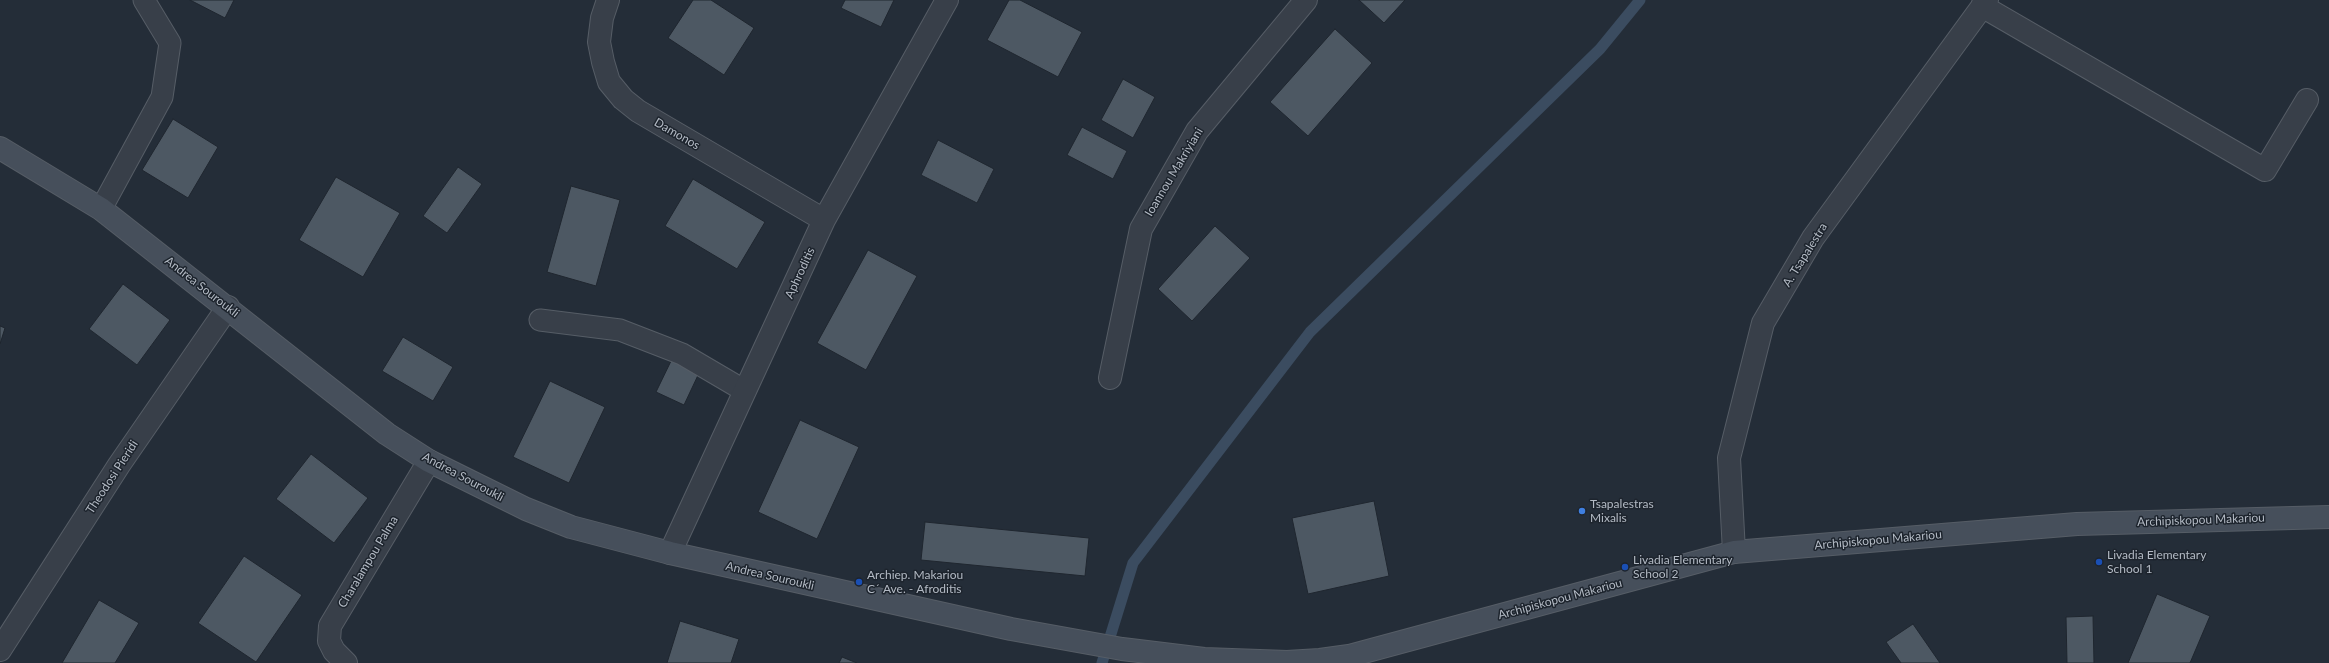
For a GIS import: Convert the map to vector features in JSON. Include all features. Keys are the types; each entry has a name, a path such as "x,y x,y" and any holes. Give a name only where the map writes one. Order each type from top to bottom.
{"main road":[{"name":"Andrea Souroukli","path":"0,148 101,209 228,307 348,404 429,461 526,509 571,527 670,553 1011,629"},
{"name":"Archipiskopou Makariou","path":"1011,629 1122,648 1204,659 1287,662 1348,660 1734,552 2077,524 2329,517"}],"street":[{"name":"Damonos","path":"608,0 602,18 599,42 602,62 609,82 623,99 638,111 824,220"},
{"name":"Aphroditis","path":"670,553 824,220 947,0"},
{"name":"Ioannou Makriyiani","path":"1110,378 1141,229 1197,131 1306,0"},
{"path":"1984,3 2265,170 2307,100"},
{"name":"A. Tsapalestra","path":"1734,552 1729,458 1763,323 1813,238 1984,3"},
{"name":"Theodosi Pieridi","path":"0,650 119,465 228,307"},
{"name":"Charalampou Palma","path":"346,663 334,651 330,640 330,626 429,461"}],"lane":[{"path":"101,209 162,98 170,43 144,0"},
{"path":"540,320 620,330 682,354 745,391"}],"building":[{"path":"190,0 234,0 225,18"},
{"path":"693,0 711,0 754,28 724,75 668,38"},
{"path":"845,0 894,0 881,27 841,8"},
{"path":"1009,0 1020,0 1082,32 1058,77 987,40"},
{"path":"1359,0 1405,0 1384,23"},
{"path":"1335,29 1372,63 1308,136 1270,102"},
{"path":"1123,79 1155,97 1133,138 1101,120"},
{"path":"173,119 218,147 188,198 142,170"},
{"path":"1082,127 1127,151 1113,179 1067,155"},
{"path":"938,140 994,169 977,203 921,175"},
{"path":"458,167 482,184 447,233 423,216"},
{"path":"336,177 400,213 363,277 299,240"},
{"path":"693,179 765,222 737,269 665,226"},
{"path":"571,186 620,200 596,286 547,272"},
{"path":"1215,226 1250,258 1192,321 1158,289"},
{"path":"868,250 917,276 866,370 817,343"},
{"path":"123,284 170,320 137,365 89,329"},
{"path":"0,326 5,328 0,344"},
{"path":"403,337 453,367 433,401 382,371"},
{"path":"672,359 700,371 684,405 656,392"},
{"path":"550,381 605,407 569,483 513,457"},
{"path":"800,420 859,447 817,539 758,512"},
{"path":"311,454 368,498 334,543 276,499"},
{"path":"1374,501 1389,576 1308,594 1292,518"},
{"path":"925,522 1089,538 1085,576 921,560"},
{"path":"244,556 302,595 256,662 198,623"},
{"path":"2157,594 2210,616 2190,663 2128,663"},
{"path":"99,600 139,623 115,663 62,663"},
{"path":"2093,616 2094,663 2067,663 2066,617"},
{"path":"680,621 739,639 731,663 667,663"},
{"path":"1913,624 1940,663 1901,663 1886,642"},
{"path":"842,657 857,663 839,663"}],"waterway":[{"path":"1102,663 1133,563 1310,332 1600,49 1640,0"}],"place":[{"name":"Tsapalestras Mixalis","path":"1582,511"},
{"name":"Livadia Elementary School 1","path":"2099,562"},
{"name":"Livadia Elementary School 2","path":"1625,567"},
{"name":"Archiep. Makariou C´ Ave. - Afroditis","path":"859,582"}]}
